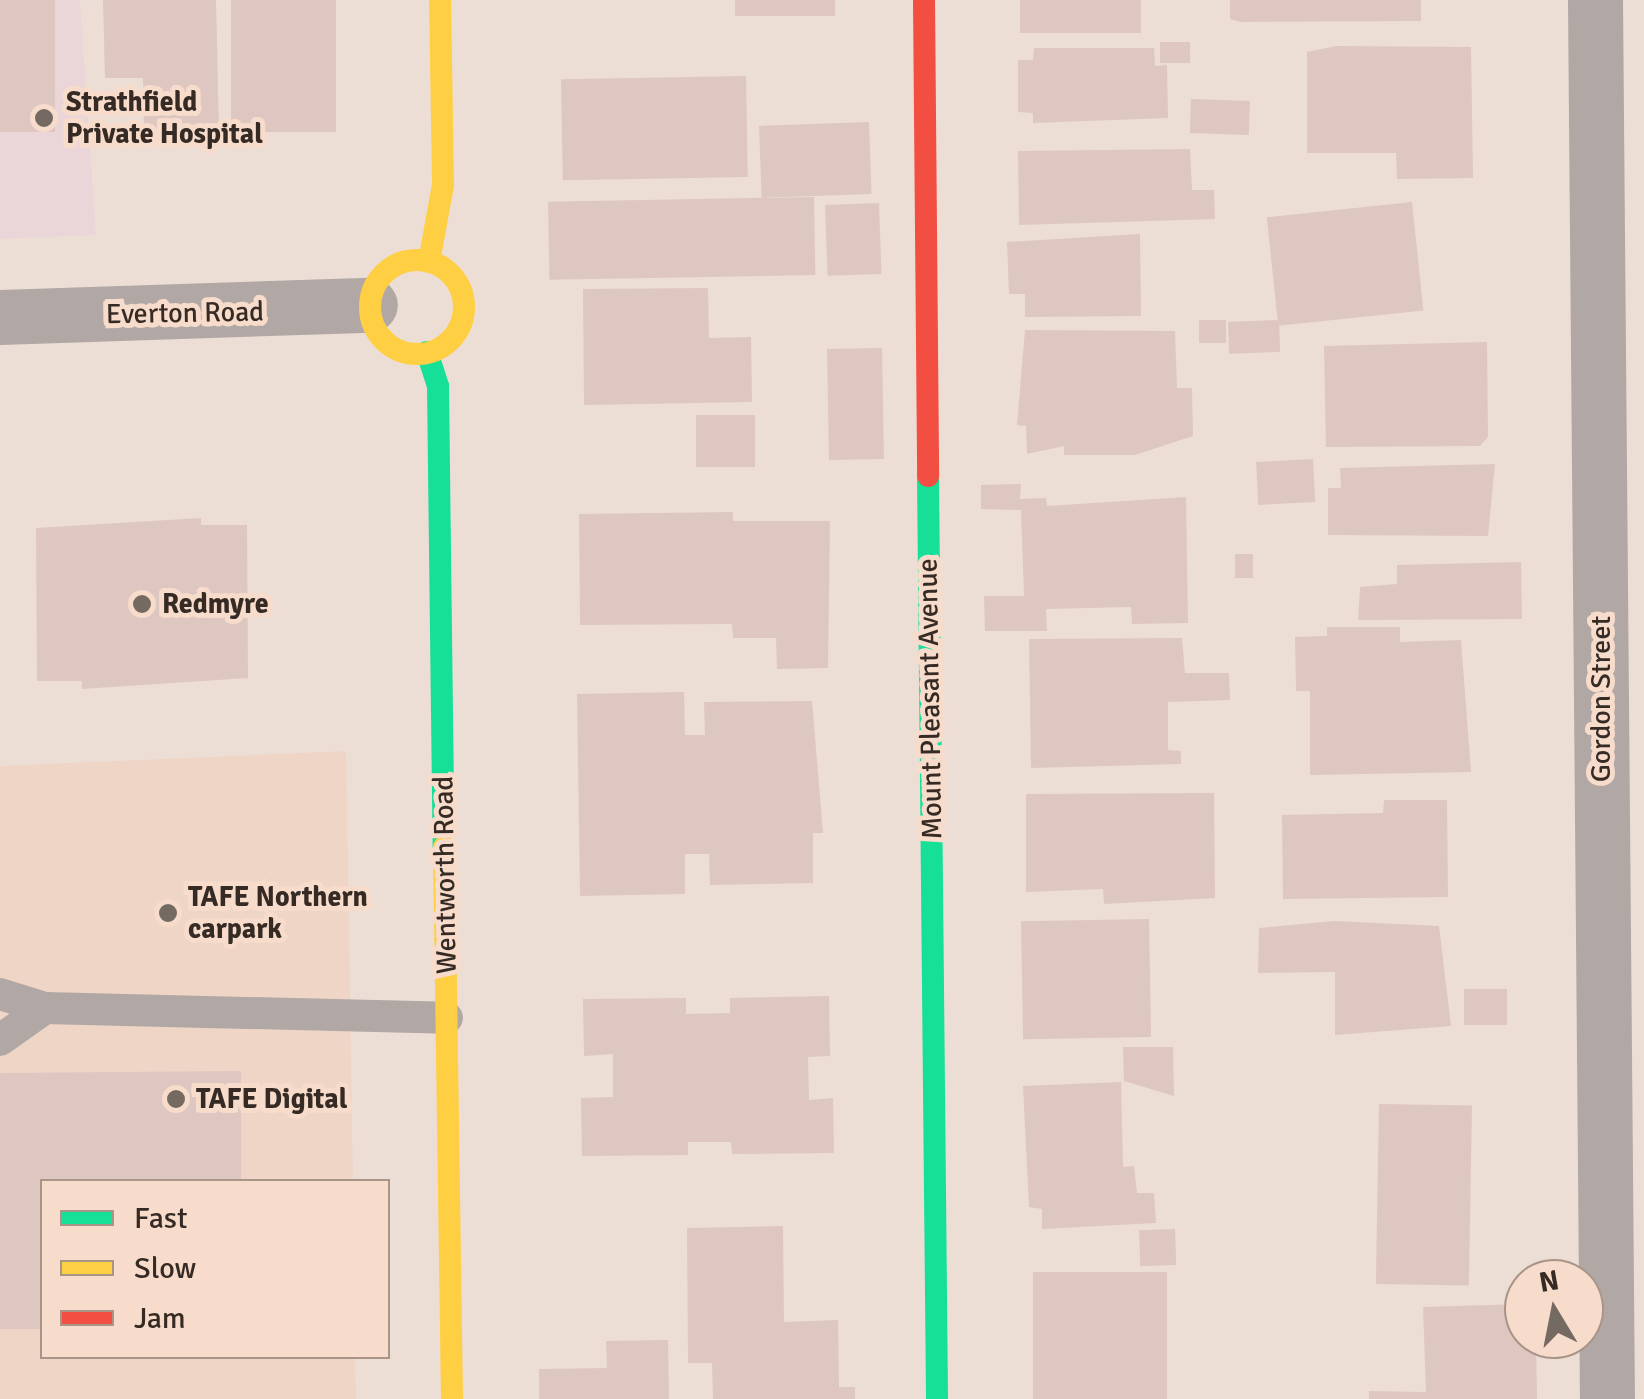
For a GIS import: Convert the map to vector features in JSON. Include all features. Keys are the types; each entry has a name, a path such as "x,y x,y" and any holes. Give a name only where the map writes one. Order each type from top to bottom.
{"street":[{"path":"430,262 443,185 440,0"},
{"name":"Mount Pleasant Avenue","path":"924,0 937,1399"},
{"name":"Gordon Street","path":"1595,0 1607,1399"},
{"path":"430,262 454,278 464,307 454,336 428,352 387,343 370,306 389,269 430,262"},
{"name":"Everton Road","path":"0,317 370,306"},
{"name":"Wentworth Road","path":"428,352 438,386 452,1399"}],"lane":[{"path":"0,994 45,1008 447,1018"},
{"path":"0,1040 45,1008"}],"shaded area":[{"name":"Strathfield Private Hospital","path":"0,0 80,0 96,235 0,239"},
{"name":"TAFE Digital","path":"346,751 353,1179 40,1179 40,1359 355,1359 356,1399 0,1399 0,766"}],"building":[{"path":"0,0 55,0 55,132 0,132"},
{"path":"103,0 216,0 219,132 144,133 143,78 105,78"},
{"path":"231,0 336,0 336,132 231,132"},
{"path":"735,0 835,0 835,16 735,16"},
{"path":"1020,0 1141,0 1141,33 1020,33"},
{"path":"1230,0 1421,0 1421,21 1241,22 1230,19"},
{"path":"1160,42 1190,42 1190,63 1160,63"},
{"path":"1336,46 1471,47 1473,178 1397,179 1396,153 1307,153 1307,52"},
{"path":"1034,48 1154,48 1155,66 1167,65 1168,118 1033,123 1033,113 1018,112 1018,60 1033,60"},
{"path":"746,76 748,177 563,180 561,79"},
{"path":"1191,99 1250,101 1249,135 1190,133"},
{"path":"869,122 872,194 762,198 759,126"},
{"path":"1190,149 1192,190 1214,190 1215,219 1019,225 1018,151"},
{"path":"814,197 815,275 549,280 548,202"},
{"path":"1412,202 1423,310 1278,326 1267,217"},
{"path":"879,203 881,274 828,276 825,205"},
{"path":"1140,234 1141,316 1025,317 1025,294 1009,294 1007,242"},
{"path":"708,288 709,338 751,337 752,402 584,405 583,289"},
{"path":"1199,320 1226,320 1226,343 1199,343"},
{"path":"1279,320 1280,352 1229,354 1228,322"},
{"path":"1025,330 1175,331 1177,388 1192,388 1193,436 1135,455 1064,455 1064,446 1027,454 1026,426 1017,425"},
{"path":"1487,342 1488,437 1480,446 1326,447 1324,346"},
{"path":"882,348 884,459 829,460 827,349"},
{"path":"696,415 755,415 755,467 696,467"},
{"path":"1313,459 1315,502 1258,505 1256,462"},
{"path":"1495,464 1488,536 1328,535 1328,488 1341,488 1340,468"},
{"path":"1021,484 1020,499 1046,498 1047,506 1186,497 1188,623 1132,624 1131,607 1046,609 1047,631 985,631 984,596 1024,596 1021,510 981,509 981,485"},
{"path":"733,512 733,521 830,521 828,668 777,669 776,638 733,638 732,624 580,625 579,514"},
{"name":"Redmyre","path":"201,518 201,525 247,525 248,678 82,689 82,681 37,681 36,528"},
{"path":"1235,554 1253,554 1253,578 1235,578"},
{"path":"1521,562 1522,619 1358,620 1360,587 1397,584 1397,565"},
{"path":"1327,627 1400,627 1400,642 1461,640 1471,772 1310,775 1310,691 1296,691 1295,637 1327,636"},
{"path":"1182,638 1185,673 1229,673 1230,700 1168,702 1168,750 1181,751 1181,764 1031,768 1029,639"},
{"path":"684,692 685,735 705,735 704,702 812,701 823,833 813,833 813,883 710,885 709,854 685,854 685,894 580,896 577,694"},
{"path":"1214,793 1215,898 1104,904 1103,889 1026,892 1026,794"},
{"path":"1384,800 1447,800 1448,897 1283,899 1282,815 1383,813"},
{"path":"1149,919 1151,1037 1023,1039 1021,921"},
{"path":"1334,921 1439,926 1451,1026 1335,1035 1335,972 1258,973 1259,928"},
{"path":"1464,989 1507,989 1507,1025 1464,1025"},
{"path":"829,996 830,1056 808,1057 809,1100 833,1098 834,1153 732,1154 731,1142 688,1142 688,1155 582,1156 581,1098 613,1097 613,1054 584,1056 583,999 686,998 686,1014 730,1013 730,998"},
{"path":"1123,1047 1173,1047 1174,1096 1124,1081"},
{"path":"241,1071 241,1179 40,1179 40,1329 0,1329 0,1073"},
{"path":"1121,1082 1123,1167 1134,1166 1137,1193 1154,1193 1156,1223 1042,1229 1042,1209 1029,1207 1023,1086"},
{"path":"1379,1104 1472,1106 1469,1286 1376,1284"},
{"path":"783,1226 784,1322 838,1320 839,1387 855,1387 855,1399 713,1399 712,1363 688,1363 687,1228"},
{"path":"1175,1229 1176,1265 1140,1266 1139,1230"},
{"path":"1033,1272 1167,1272 1167,1399 1033,1399"},
{"path":"1504,1305 1504,1359 1536,1359 1537,1399 1369,1399 1369,1391 1426,1392 1423,1307"},
{"path":"668,1340 669,1399 539,1399 539,1369 607,1368 606,1341"}],"traffic: fast":[{"path":"427,352 438,386 444,847"},
{"path":"928,476 937,1399"}],"traffic: slow":[{"path":"429,262 443,185 440,0"},
{"path":"417,260 435,264 450,274 460,289 464,307 460,325 450,340 435,350 417,354 399,350 384,340 374,325 370,307 374,289 384,274 399,264 417,260"},
{"path":"444,847 452,1399"}],"traffic: jam":[{"path":"924,0 928,476"}],"place":[{"name":"Strathfield Private Hospital","path":"44,118"},
{"name":"Redmyre","path":"142,604"},
{"name":"TAFE Northern carpark","path":"168,913"},
{"name":"TAFE Digital","path":"176,1099"}]}
